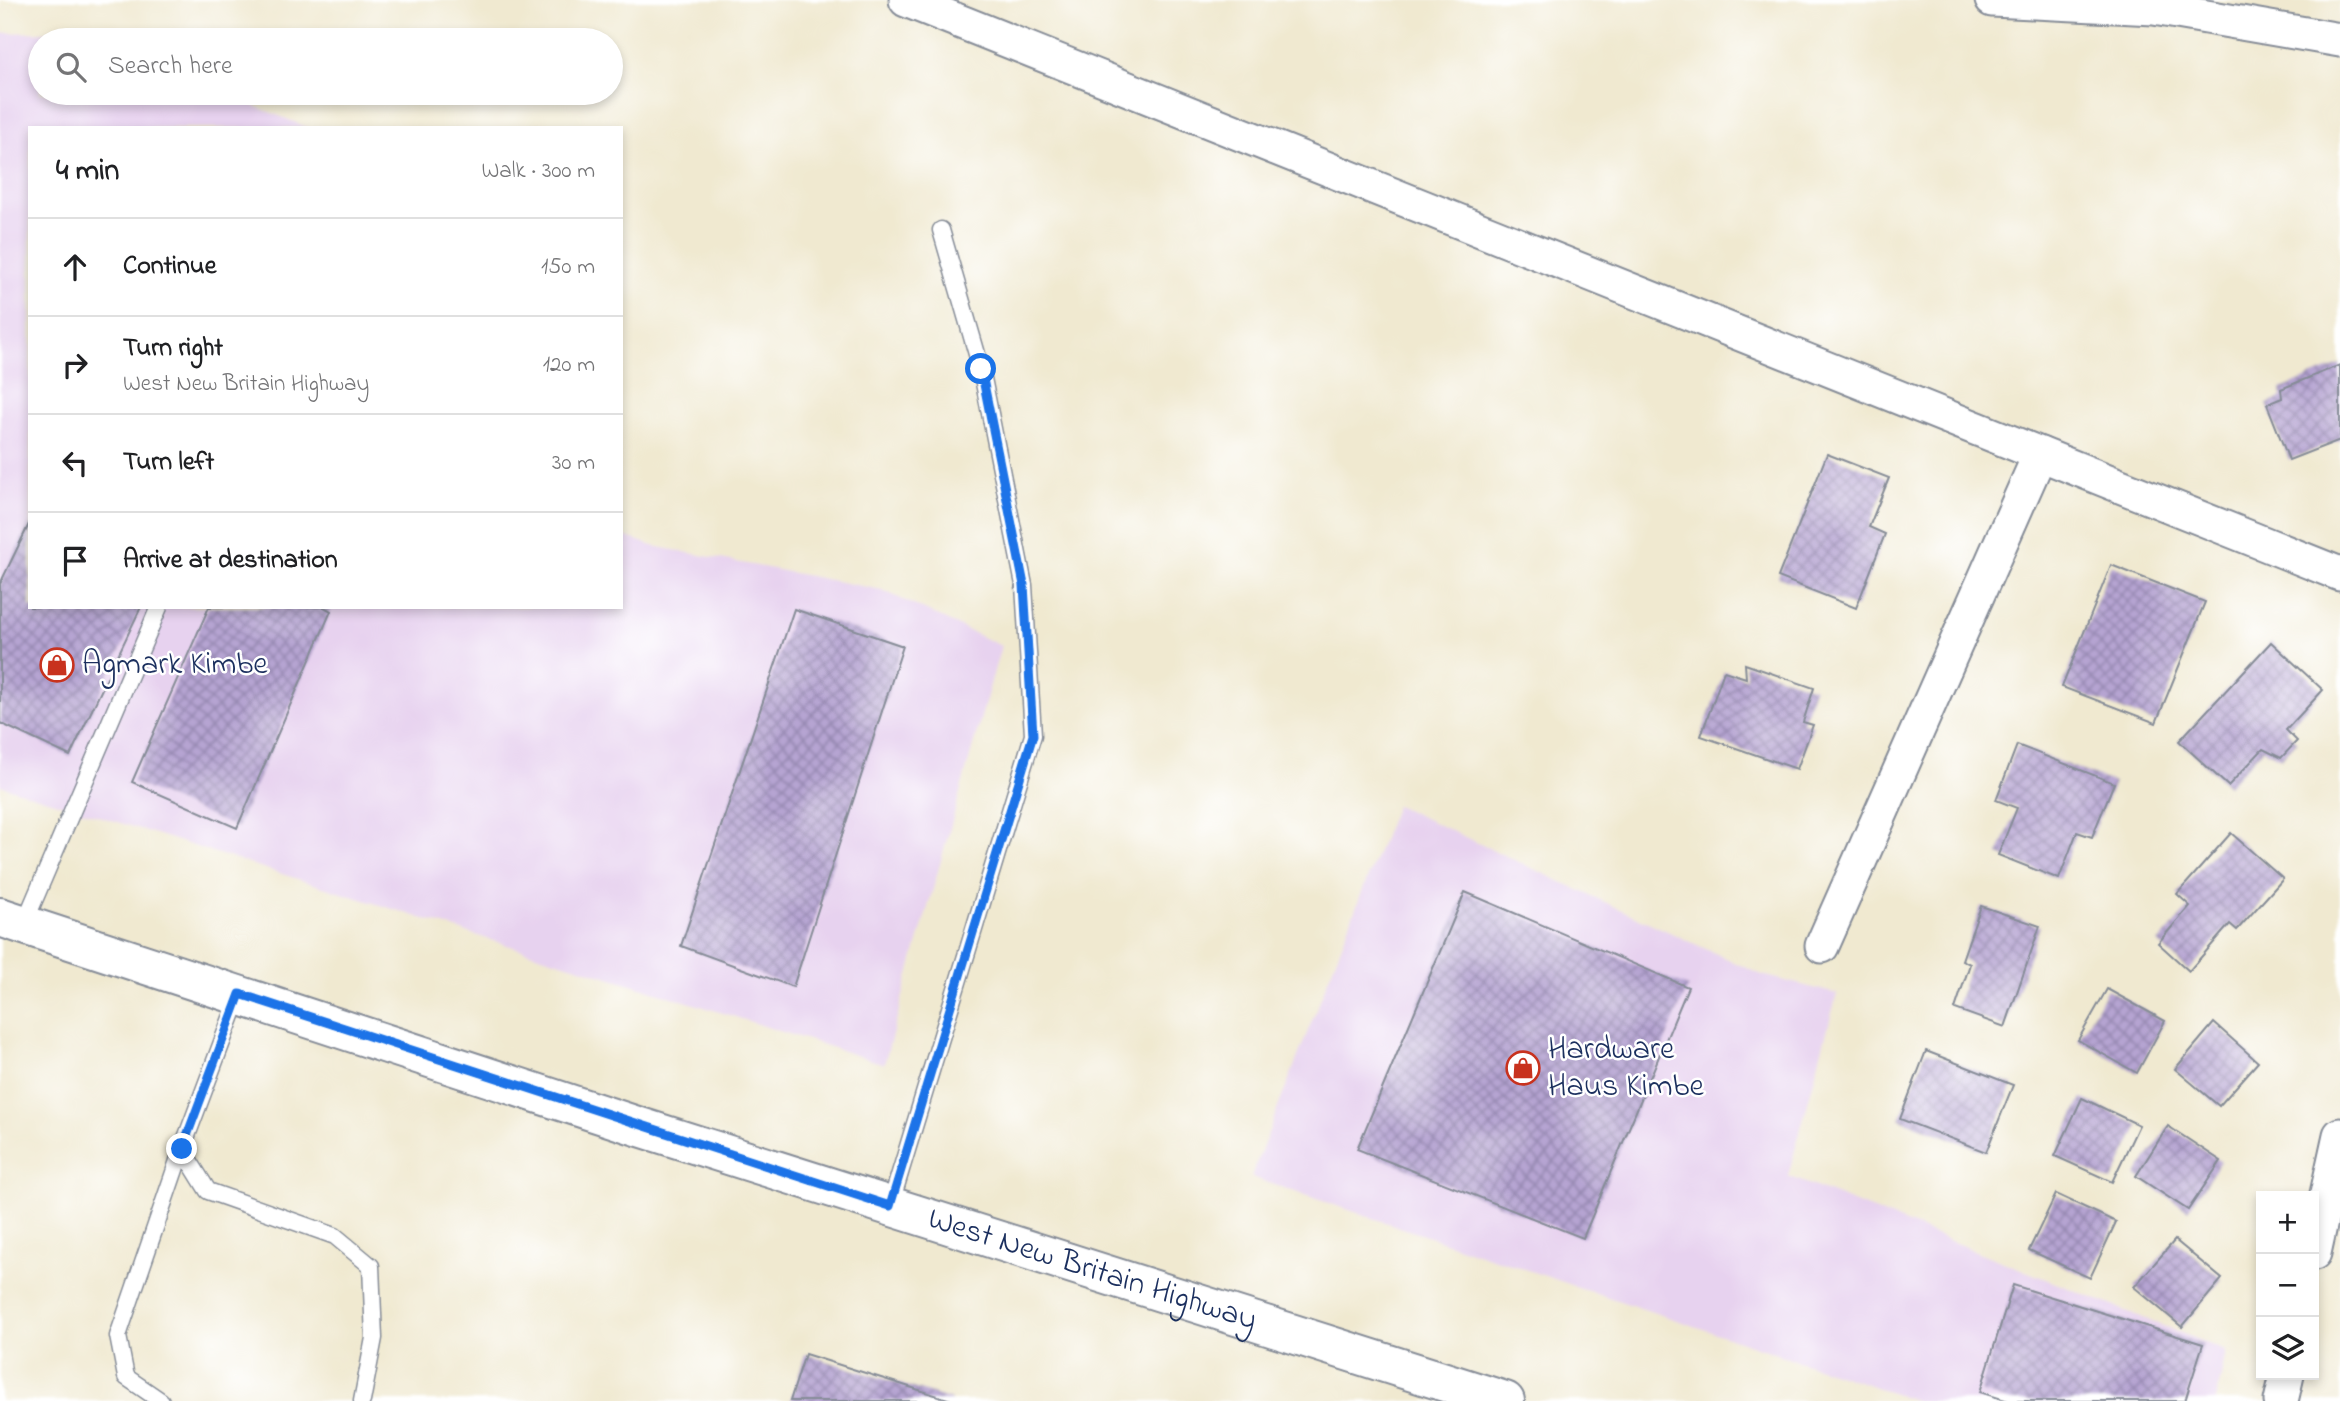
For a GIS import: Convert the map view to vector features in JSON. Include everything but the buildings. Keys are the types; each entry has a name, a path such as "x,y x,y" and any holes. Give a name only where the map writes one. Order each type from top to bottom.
{"main road":[{"name":"West New Britain Highway","path":"12,920 890,1206 1500,1400"}],"street":[{"path":"906,0 2340,574"},
{"path":"1992,0 2154,8 2340,40"},
{"path":"1822,946 2040,454"},
{"path":"2319,1230 2340,1136"},
{"path":"2281,1401 2286,1380"}],"lane":[{"path":"890,1206 1033,735 1024,585 981,369 942,230"},
{"path":"12,920 158,609"},
{"path":"161,1401 125,1377 118,1336 182,1149 240,994"},
{"path":"182,1149 208,1191 335,1236 371,1266 374,1338 362,1401"}],"shaded area":[{"path":"28,32 28,105 252,105 304,126 28,126 28,609 623,609 623,536 653,546 882,590 1001,646 884,1064 0,785 0,33"},
{"path":"1396,805 1762,975 1837,994 1788,1176 2226,1351 2216,1401 1917,1401 1251,1177"}],"place":[{"name":"Agmark Kimbe","path":"57,665"},
{"name":"Hardware Haus Kimbe","path":"1523,1068"}],"route":[{"path":"182,1149 240,994 637,1126 890,1206 1033,735 1024,585 981,369"}]}
